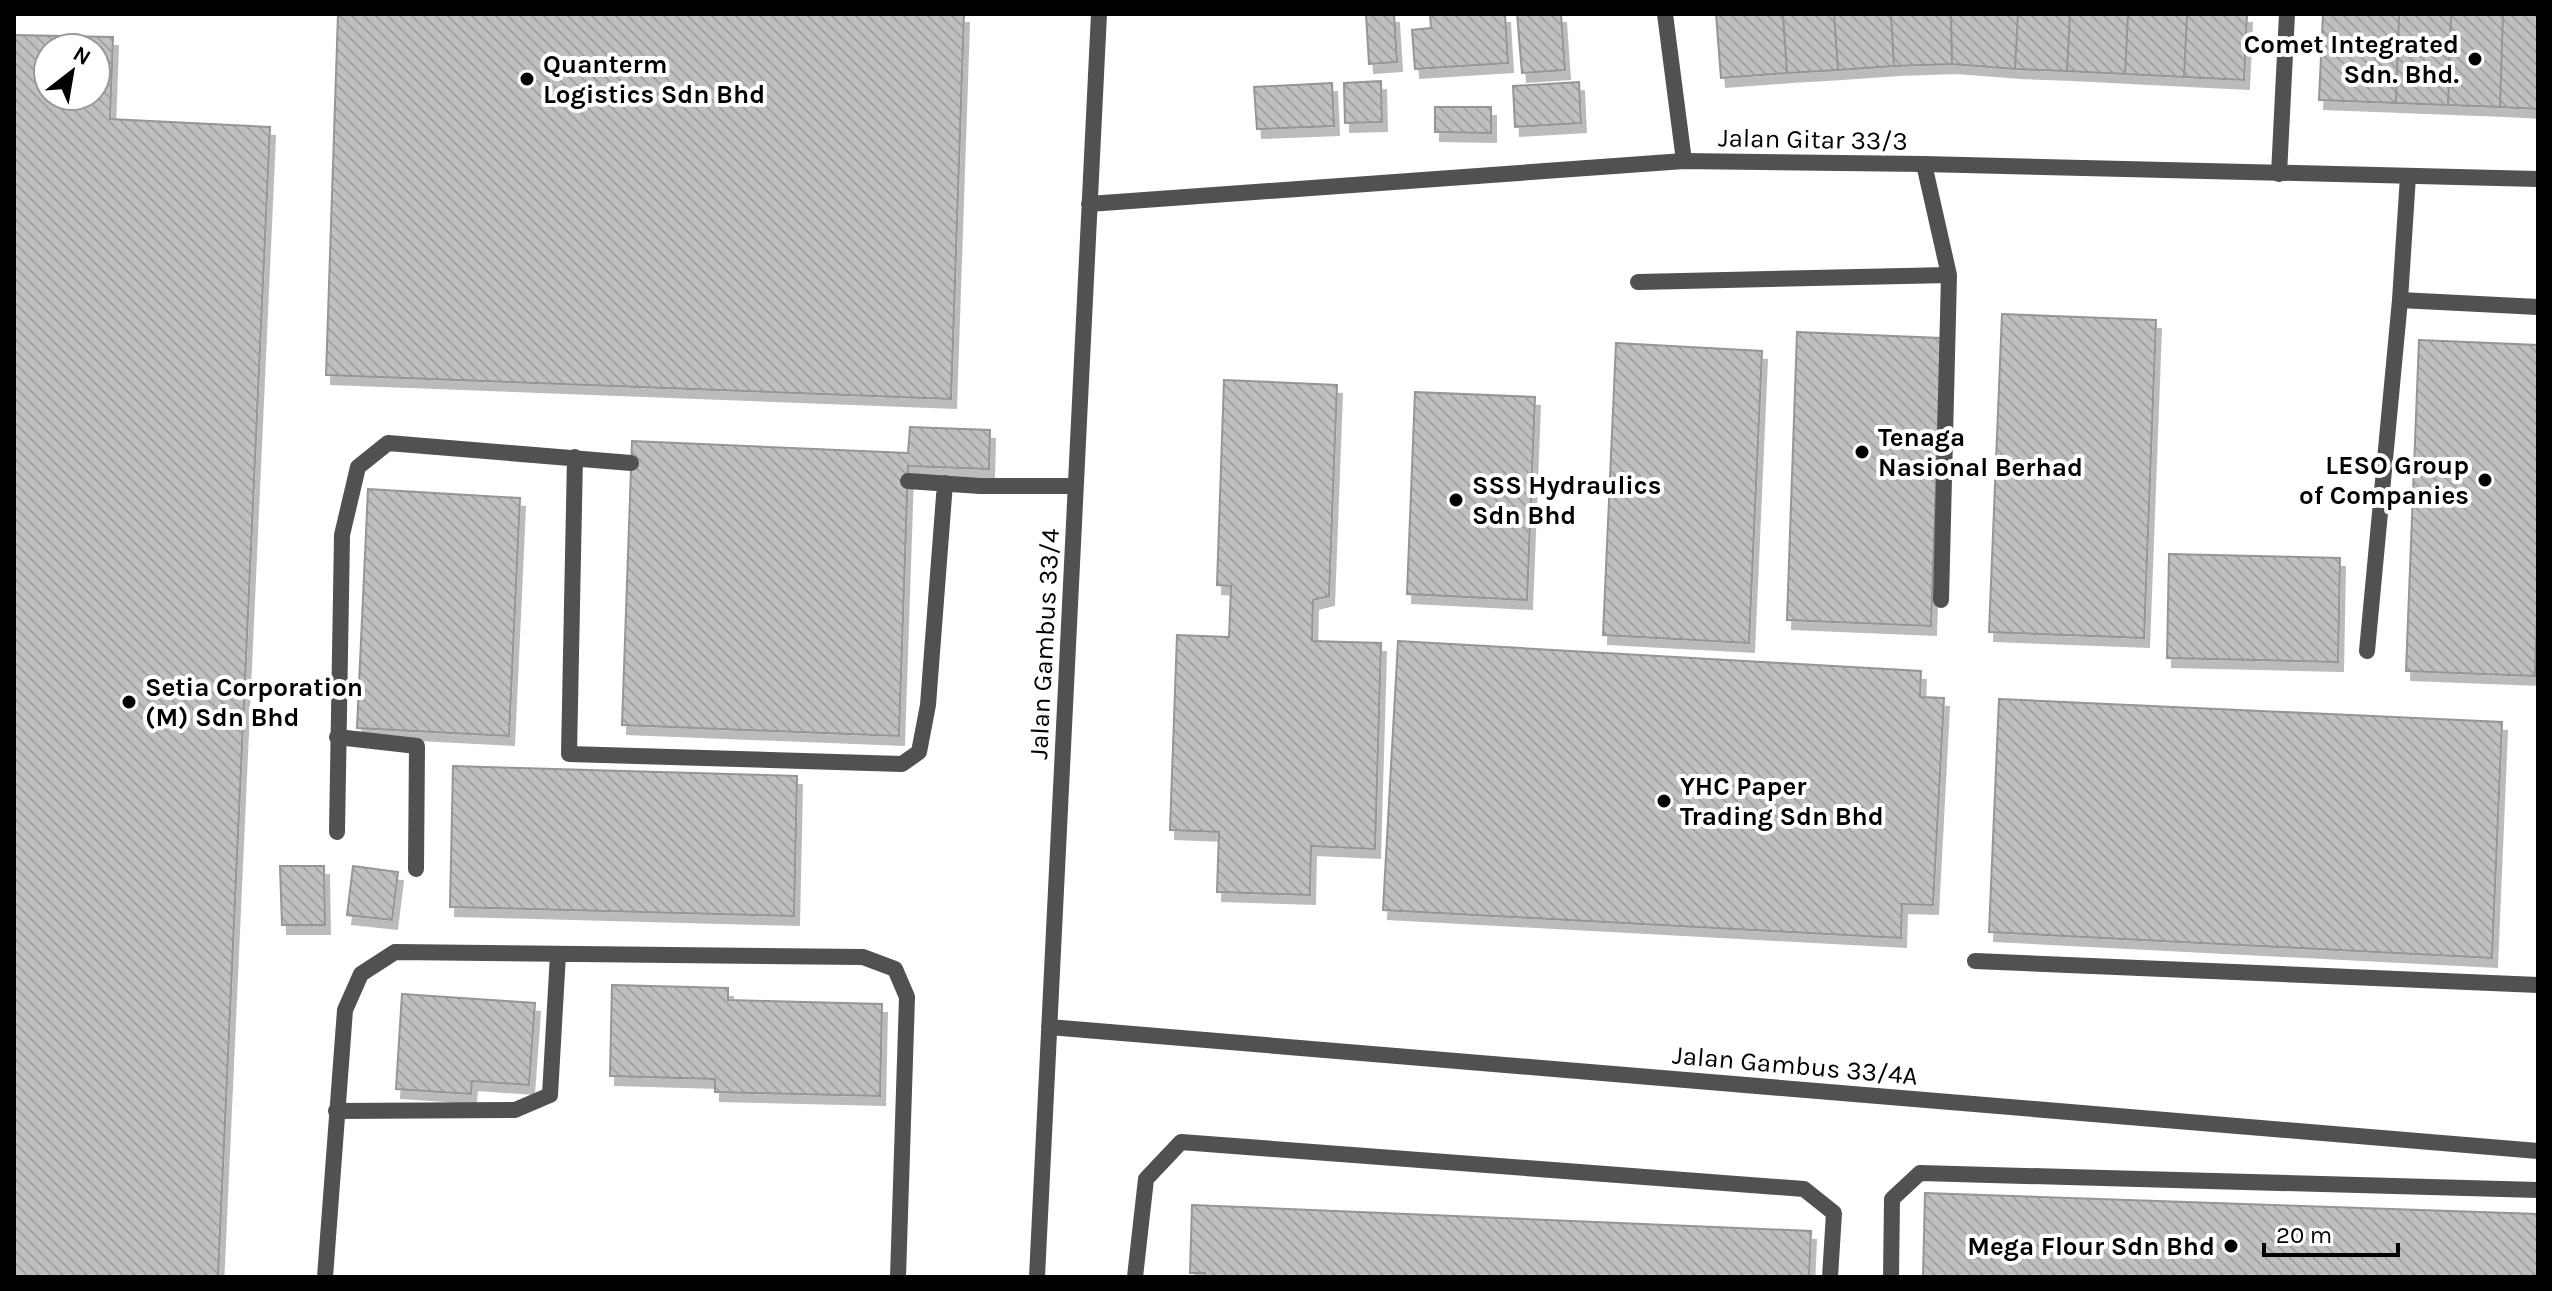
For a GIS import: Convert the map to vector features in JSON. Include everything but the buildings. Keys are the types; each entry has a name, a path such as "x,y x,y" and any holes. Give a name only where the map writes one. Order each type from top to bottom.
{"street":[{"name":"Jalan Gambus 33/4","path":"1037,1277 1099,14"},
{"path":"1665,14 1684,161"},
{"path":"2279,174 2287,14"},
{"name":"Jalan Gitar 33/3","path":"1089,204 1684,161 2538,179"},
{"path":"1924,164 1949,275 1941,600"},
{"path":"2367,651 2400,300 2408,176"},
{"path":"1638,282 1949,275"},
{"path":"2400,300 2538,307"},
{"path":"337,832 342,535 358,467 388,443 631,463"},
{"path":"575,457 569,754 902,764 919,752 928,705 945,483"},
{"path":"908,481 980,486 1075,486"},
{"path":"337,737 417,746 416,869"},
{"path":"325,1277 345,1010 361,974 395,952 863,957 895,969 907,997 898,1277"},
{"path":"336,1111 515,1110 550,1095 558,954"},
{"path":"1975,961 2538,985"},
{"name":"Jalan Gambus 33/4A","path":"1049,1027 2538,1151"},
{"path":"1135,1277 1146,1179 1181,1142 1804,1189 1834,1213 1830,1277"},
{"path":"1891,1277 1892,1199 1920,1173 2538,1190"}],"place":[{"name":"Comet Integrated Sdn. Bhd.","path":"2475,59"},
{"name":"Quanterm Logistics Sdn Bhd","path":"527,79"},
{"name":"Tenaga Nasional Berhad","path":"1862,452"},
{"name":"LESO Group of Companies","path":"2485,480"},
{"name":"SSS Hydraulics Sdn Bhd","path":"1456,500"},
{"name":"Setia Corporation (M) Sdn Bhd","path":"129,702"},
{"name":"YHC Paper Trading Sdn Bhd","path":"1664,801"},
{"name":"Mega Flour Sdn Bhd","path":"2231,1246"}]}
